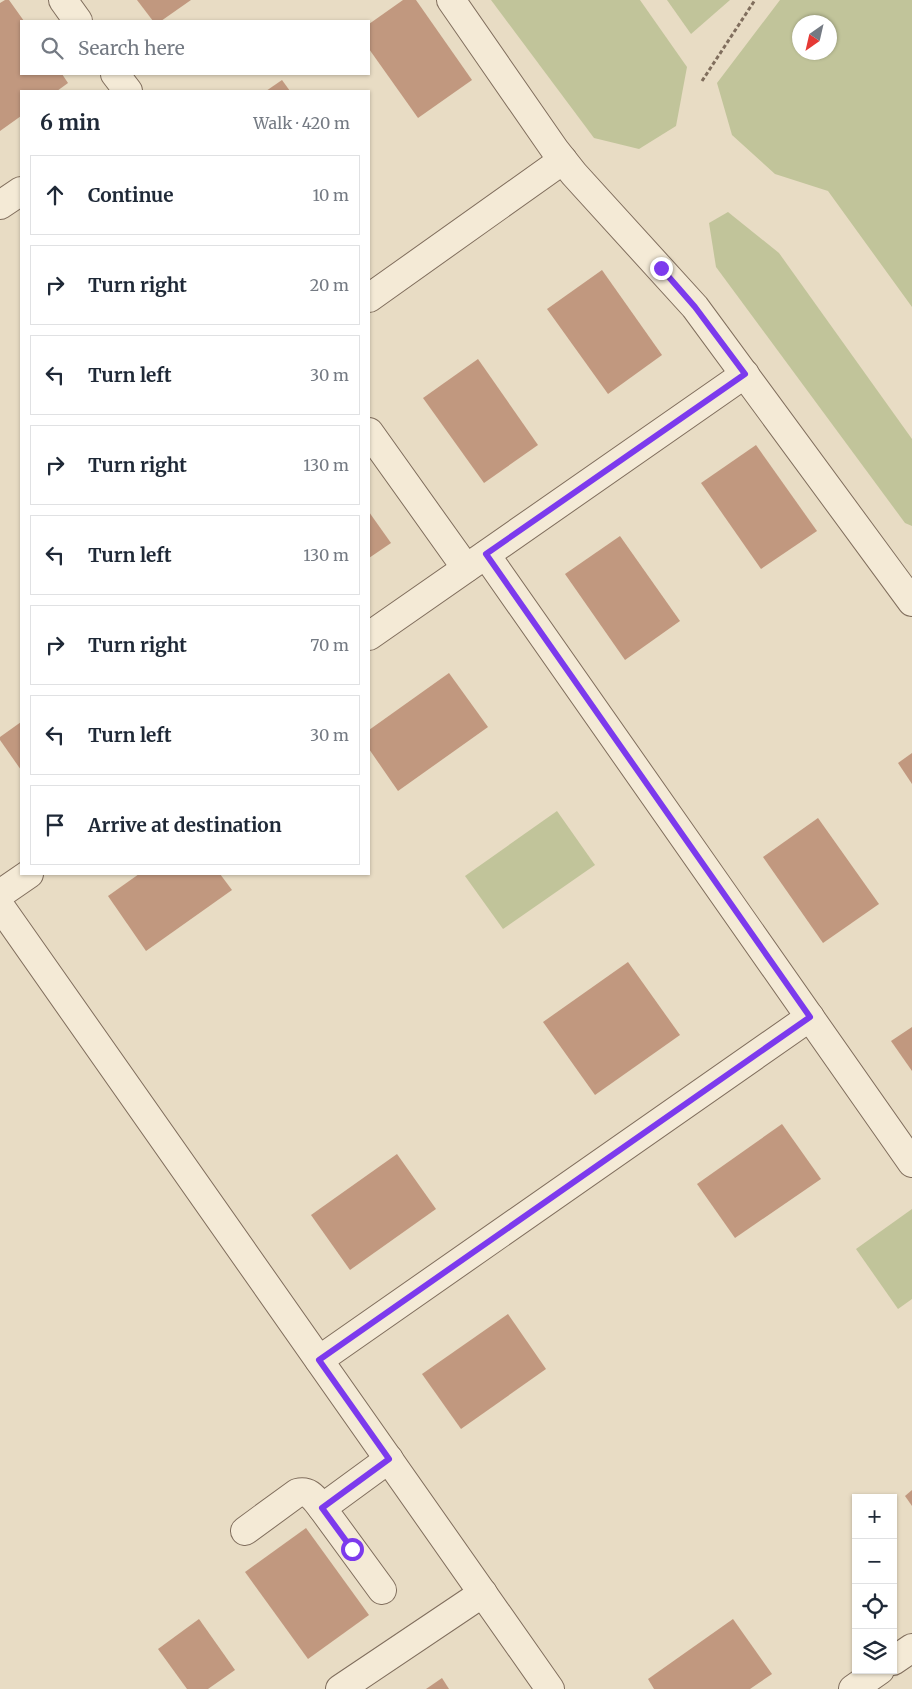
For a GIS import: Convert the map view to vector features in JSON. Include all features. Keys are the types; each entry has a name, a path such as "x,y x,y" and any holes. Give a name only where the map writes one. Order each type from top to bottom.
{"street":[{"path":"63,0 77,20"},
{"path":"451,0 564,160 695,307 912,602"},
{"path":"116,75 127,90"},
{"path":"370,297 564,160"},
{"path":"0,205 20,192"},
{"path":"370,635 745,374"},
{"path":"370,433 476,562 810,1017 912,1163"},
{"path":"0,894 28,875"},
{"path":"0,906 550,1689"},
{"path":"319,1360 810,1017"},
{"path":"322,1508 389,1459"},
{"path":"245,1531 297,1493 310,1494 382,1590"},
{"path":"340,1689 483,1593"},
{"path":"897,1658 912,1648"},
{"path":"853,1689 874,1674"}],"path":[{"path":"702,81 755,0"}],"green space":[{"path":"491,0 640,0 687,67 676,126 639,149 594,138"},
{"path":"667,0 730,0 691,34"},
{"path":"780,0 912,0 912,307 828,191 775,174 732,135 717,83"},
{"path":"728,212 779,253 912,439 912,526 905,523 716,267 709,223"},
{"path":"557,811 595,865 503,929 465,876"},
{"path":"912,1209 912,1299 898,1309 856,1249"}],"building":[{"path":"9,0 23,20 20,20 20,75 63,75 68,83 58,90 20,90 20,117 0,131 0,3"},
{"path":"137,0 191,0 162,20 152,20"},
{"path":"403,0 416,0 472,80 418,118 370,50 370,23"},
{"path":"282,80 289,90 267,90"},
{"path":"602,270 662,355 608,394 547,309"},
{"path":"478,359 538,445 484,483 423,398"},
{"path":"756,445 817,531 761,569 701,483"},
{"path":"370,513 391,543 370,557"},
{"path":"620,536 680,621 625,660 565,574"},
{"path":"449,673 488,727 398,791 370,750 370,729"},
{"path":"20,723 20,769 0,740 0,737"},
{"path":"912,753 912,784 898,763"},
{"path":"818,818 879,904 823,943 763,857"},
{"path":"138,875 221,875 232,890 146,951 108,896"},
{"path":"628,962 680,1035 595,1095 543,1022"},
{"path":"912,1027 912,1071 891,1041"},
{"path":"782,1124 821,1179 735,1238 697,1184"},
{"path":"397,1154 436,1209 350,1270 311,1215"},
{"path":"508,1314 546,1369 461,1429 422,1374"},
{"path":"912,1490 912,1506 905,1496"},
{"path":"306,1528 369,1615 308,1659 245,1572"},
{"path":"199,1619 235,1670 208,1689 187,1689 158,1649"},
{"path":"733,1619 772,1674 750,1689 654,1689 648,1679"},
{"path":"442,1678 449,1689 426,1689"}],"route":[{"path":"352,1549 322,1508 389,1459 319,1360 810,1017 486,554 745,374 695,307 661,268"}]}
